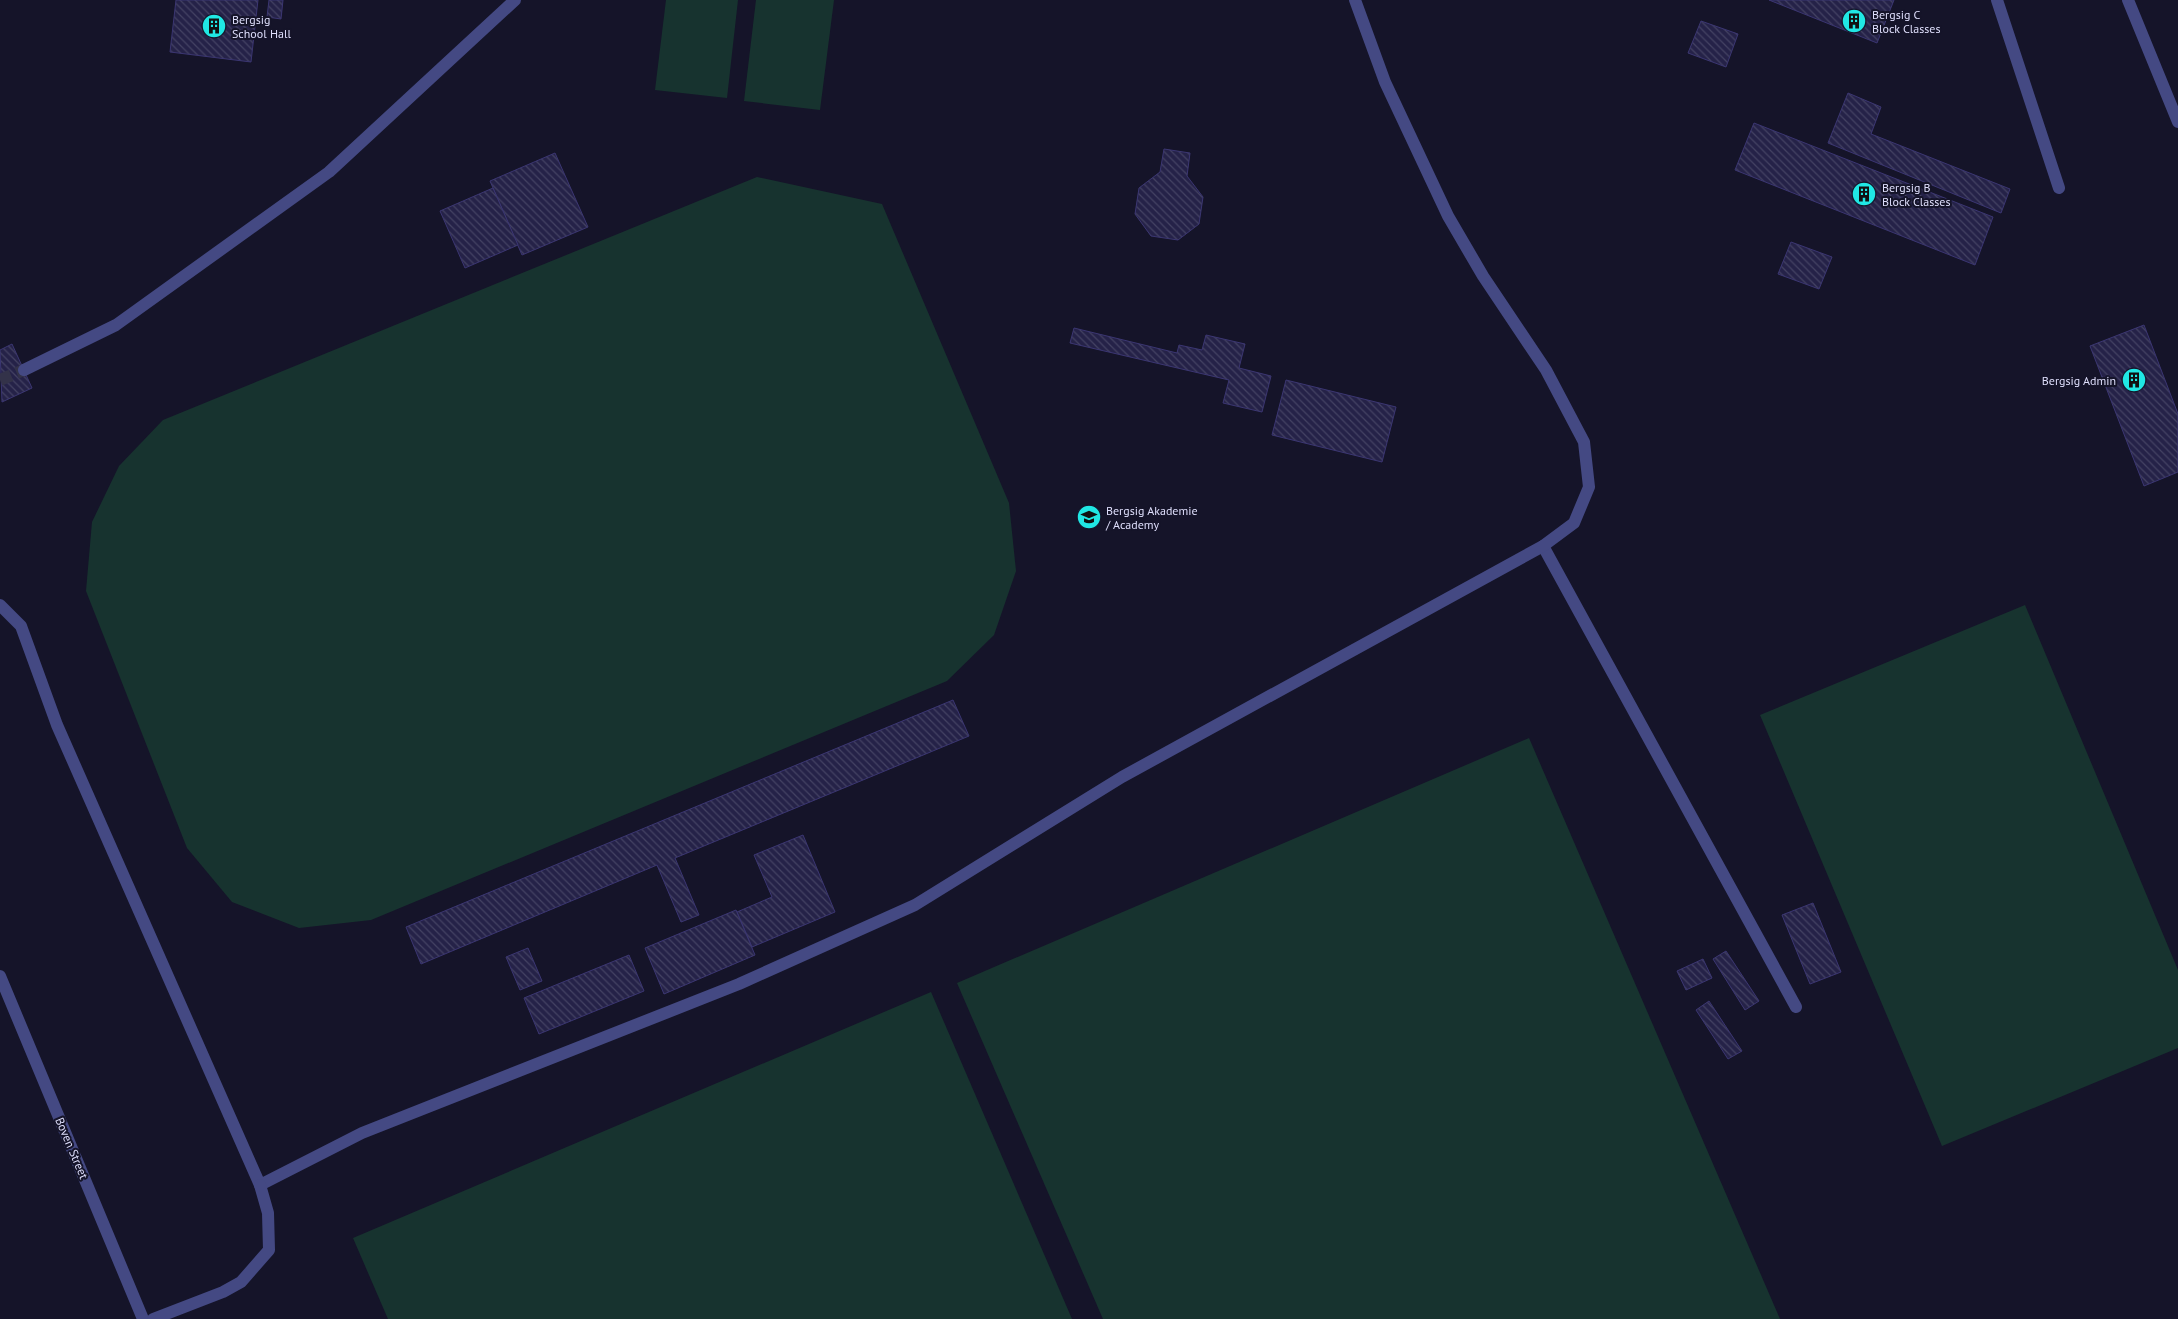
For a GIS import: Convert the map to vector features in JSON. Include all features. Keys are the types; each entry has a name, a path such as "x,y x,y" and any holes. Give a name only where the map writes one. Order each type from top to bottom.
{"street":[{"path":"24,370 116,325 329,172 515,0"},
{"path":"260,1185 362,1132 739,984 915,906 1122,777 1542,546 1574,523 1589,487 1584,442 1546,370 1482,276 1448,216 1384,82 1355,0"},
{"path":"1997,0 2059,188"},
{"path":"2128,0 2178,122"},
{"path":"1542,546 1796,1007"},
{"path":"0,605 21,626 57,725 260,1185 268,1213 269,1250 241,1282 223,1292 153,1319"},
{"name":"Boven Street","path":"0,976 144,1319"}],"green space":[{"path":"666,0 738,0 727,98 655,90"},
{"path":"756,0 834,0 820,110 744,101"},
{"path":"757,177 882,204 1009,503 1016,571 994,635 947,681 371,920 299,928 232,902 187,848 86,591 92,522 119,466 163,420"},
{"path":"2025,605 2178,970 2178,1048 1942,1146 1760,715"},
{"path":"1529,738 1780,1319 1103,1319 957,983"},
{"path":"931,992 1072,1319 388,1319 353,1238"}],"building":[{"name":"Bergsig School Hall","path":"176,0 258,0 251,62 170,52"},
{"path":"269,0 283,0 281,19 267,17"},
{"name":"Bergsig C Block Classes","path":"1769,0 1894,0 1877,43"},
{"path":"1701,21 1738,34 1726,67 1688,53"},
{"path":"1848,93 1881,107 1871,134 2010,189 2001,213 1828,143"},
{"name":"Bergsig B Block Classes","path":"1754,123 1993,217 1975,265 1735,170"},
{"path":"1164,149 1190,153 1187,176 1203,197 1199,224 1178,240 1151,236 1135,214 1139,188 1160,172"},
{"path":"555,153 588,227 522,255 490,181"},
{"path":"493,188 518,245 465,268 440,211"},
{"path":"1791,242 1832,257 1819,289 1778,274"},
{"name":"Bergsig Admin","path":"2144,325 2178,414 2178,472 2144,486 2090,346"},
{"path":"1074,328 1177,353 1179,345 1202,350 1206,335 1245,344 1239,368 1271,376 1262,412 1223,403 1229,380 1070,343"},
{"path":"12,344 32,388 2,402 0,350"},
{"path":"1286,380 1396,407 1382,462 1272,435"},
{"path":"953,700 969,736 675,858 699,915 681,922 657,865 421,964 406,927"},
{"path":"803,835 835,912 752,947 737,912 772,897 754,855"},
{"path":"1813,903 1841,972 1810,984 1782,915"},
{"path":"736,910 755,955 664,994 645,948"},
{"path":"528,948 542,981 520,990 506,957"},
{"path":"1726,951 1759,1001 1745,1010 1713,959"},
{"path":"629,955 644,991 539,1034 524,998"},
{"path":"1703,959 1712,978 1686,990 1677,971"},
{"path":"1709,1001 1742,1051 1728,1059 1696,1010"}],"tunnel":[{"path":"0,380 24,370"}],"place":[{"name":"Bergsig C Block Classes","path":"1854,21"},
{"name":"Bergsig School Hall","path":"214,26"},
{"name":"Bergsig B Block Classes","path":"1864,194"},
{"name":"Bergsig Admin","path":"2134,380"},
{"name":"Bergsig Akademie / Academy","path":"1089,517"}]}
